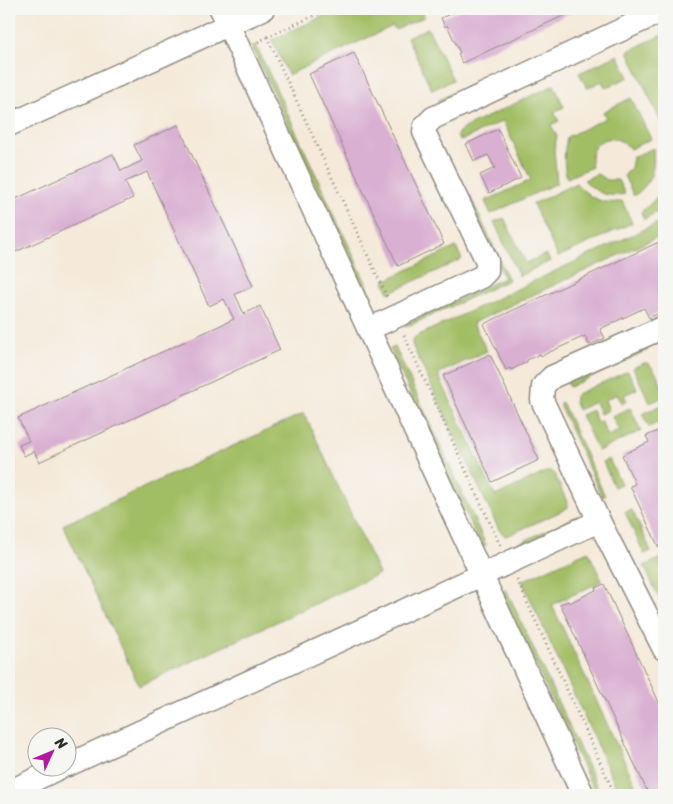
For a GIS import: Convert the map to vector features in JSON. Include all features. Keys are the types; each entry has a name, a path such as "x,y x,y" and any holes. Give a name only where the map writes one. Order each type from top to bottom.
{"street":[{"path":"9,126 225,17 263,9"},
{"path":"368,329 481,277 487,271 487,261 424,132 425,126 433,118 664,10"},
{"path":"225,17 583,795"},
{"path":"662,333 552,377 543,386 542,400 599,521 664,649"},
{"path":"78,759 599,521"},
{"path":"9,792 42,776"}],"path":[{"path":"240,50 330,9"},
{"path":"267,37 615,795"}],"green space":[{"path":"338,9 420,9 424,17 395,30 393,26 288,75 272,40"},
{"path":"428,28 453,80 432,90 407,37"},
{"path":"664,34 664,129 628,51"},
{"path":"256,45 372,296 367,298 252,47"},
{"path":"618,55 629,77 605,88 602,81 587,88 579,73"},
{"path":"476,83 464,93 439,104 438,100"},
{"path":"554,85 564,107 554,112 559,121 551,125 557,136 554,150 557,183 491,214 485,201 531,180 503,121 460,141 457,136 458,133 464,128"},
{"path":"631,98 651,139 630,149 616,139 602,140 593,150 591,158 592,167 567,178 564,158 567,137 606,118 603,112"},
{"path":"653,148 653,169 651,175 645,186 634,196 624,176 631,168 633,157"},
{"path":"597,174 607,180 618,180 625,194 607,195 593,188 584,180"},
{"path":"576,183 596,199 608,202 622,201 632,223 558,257 533,204"},
{"path":"664,183 664,209 644,219 641,212 655,199"},
{"path":"470,196 509,280 406,327 404,324 504,278 470,202"},
{"path":"504,218 526,263 546,254 550,261 519,276 494,222"},
{"path":"664,220 664,234 473,323 487,351 438,374 495,496 551,471 554,473 568,504 568,507 564,510 505,536 499,530 413,347 413,339"},
{"path":"456,247 462,259 389,293 384,281"},
{"path":"395,347 486,545 481,547 390,349"},
{"path":"641,349 648,350 569,387 567,382"},
{"path":"644,363 650,365 656,373 664,393 664,397 650,403 633,368"},
{"path":"628,371 637,389 624,395 627,401 622,404 617,394 605,400 609,410 600,414 595,402 578,410 575,404 577,394"},
{"path":"562,402 605,496 602,497 559,404"},
{"path":"664,404 664,420 649,427 642,414"},
{"path":"630,408 641,431 598,451 581,415 592,410 597,422 601,421 608,436 619,431 612,416"},
{"path":"304,413 379,574 139,686 63,525"},
{"path":"609,459 621,484 614,487 603,462"},
{"path":"632,510 651,551 644,554 625,512"},
{"path":"578,516 580,519 507,552 506,549"},
{"path":"588,551 602,581 552,605 640,795 620,795 522,581"},
{"path":"664,557 664,608 644,566"},
{"path":"506,589 601,795 596,795 501,590"}],"building":[{"path":"462,9 578,9 462,63 458,54 460,53 447,25 445,27 441,18"},
{"path":"354,53 444,244 398,266 309,74"},
{"path":"178,125 253,286 235,294 244,314 260,306 280,350 39,462 34,451 24,456 19,445 29,441 18,418 234,319 224,299 209,306 147,172 125,182 133,198 9,255 9,202 113,154 121,171 142,161 134,145"},
{"path":"498,129 521,178 489,193 480,175 495,168 488,155 474,161 466,144"},
{"path":"661,241 664,249 664,299 659,302 663,311 649,318 644,308 600,329 605,338 589,345 585,336 541,356 540,354 511,370 510,368 506,370 484,324"},
{"path":"490,354 539,460 492,482 443,376"},
{"path":"660,430 662,435 664,435 664,546 659,548 630,486 635,484 622,455 649,442 646,436"},
{"path":"604,584 664,713 664,790 657,793 659,795 649,795 560,604 568,601 569,603"}]}
